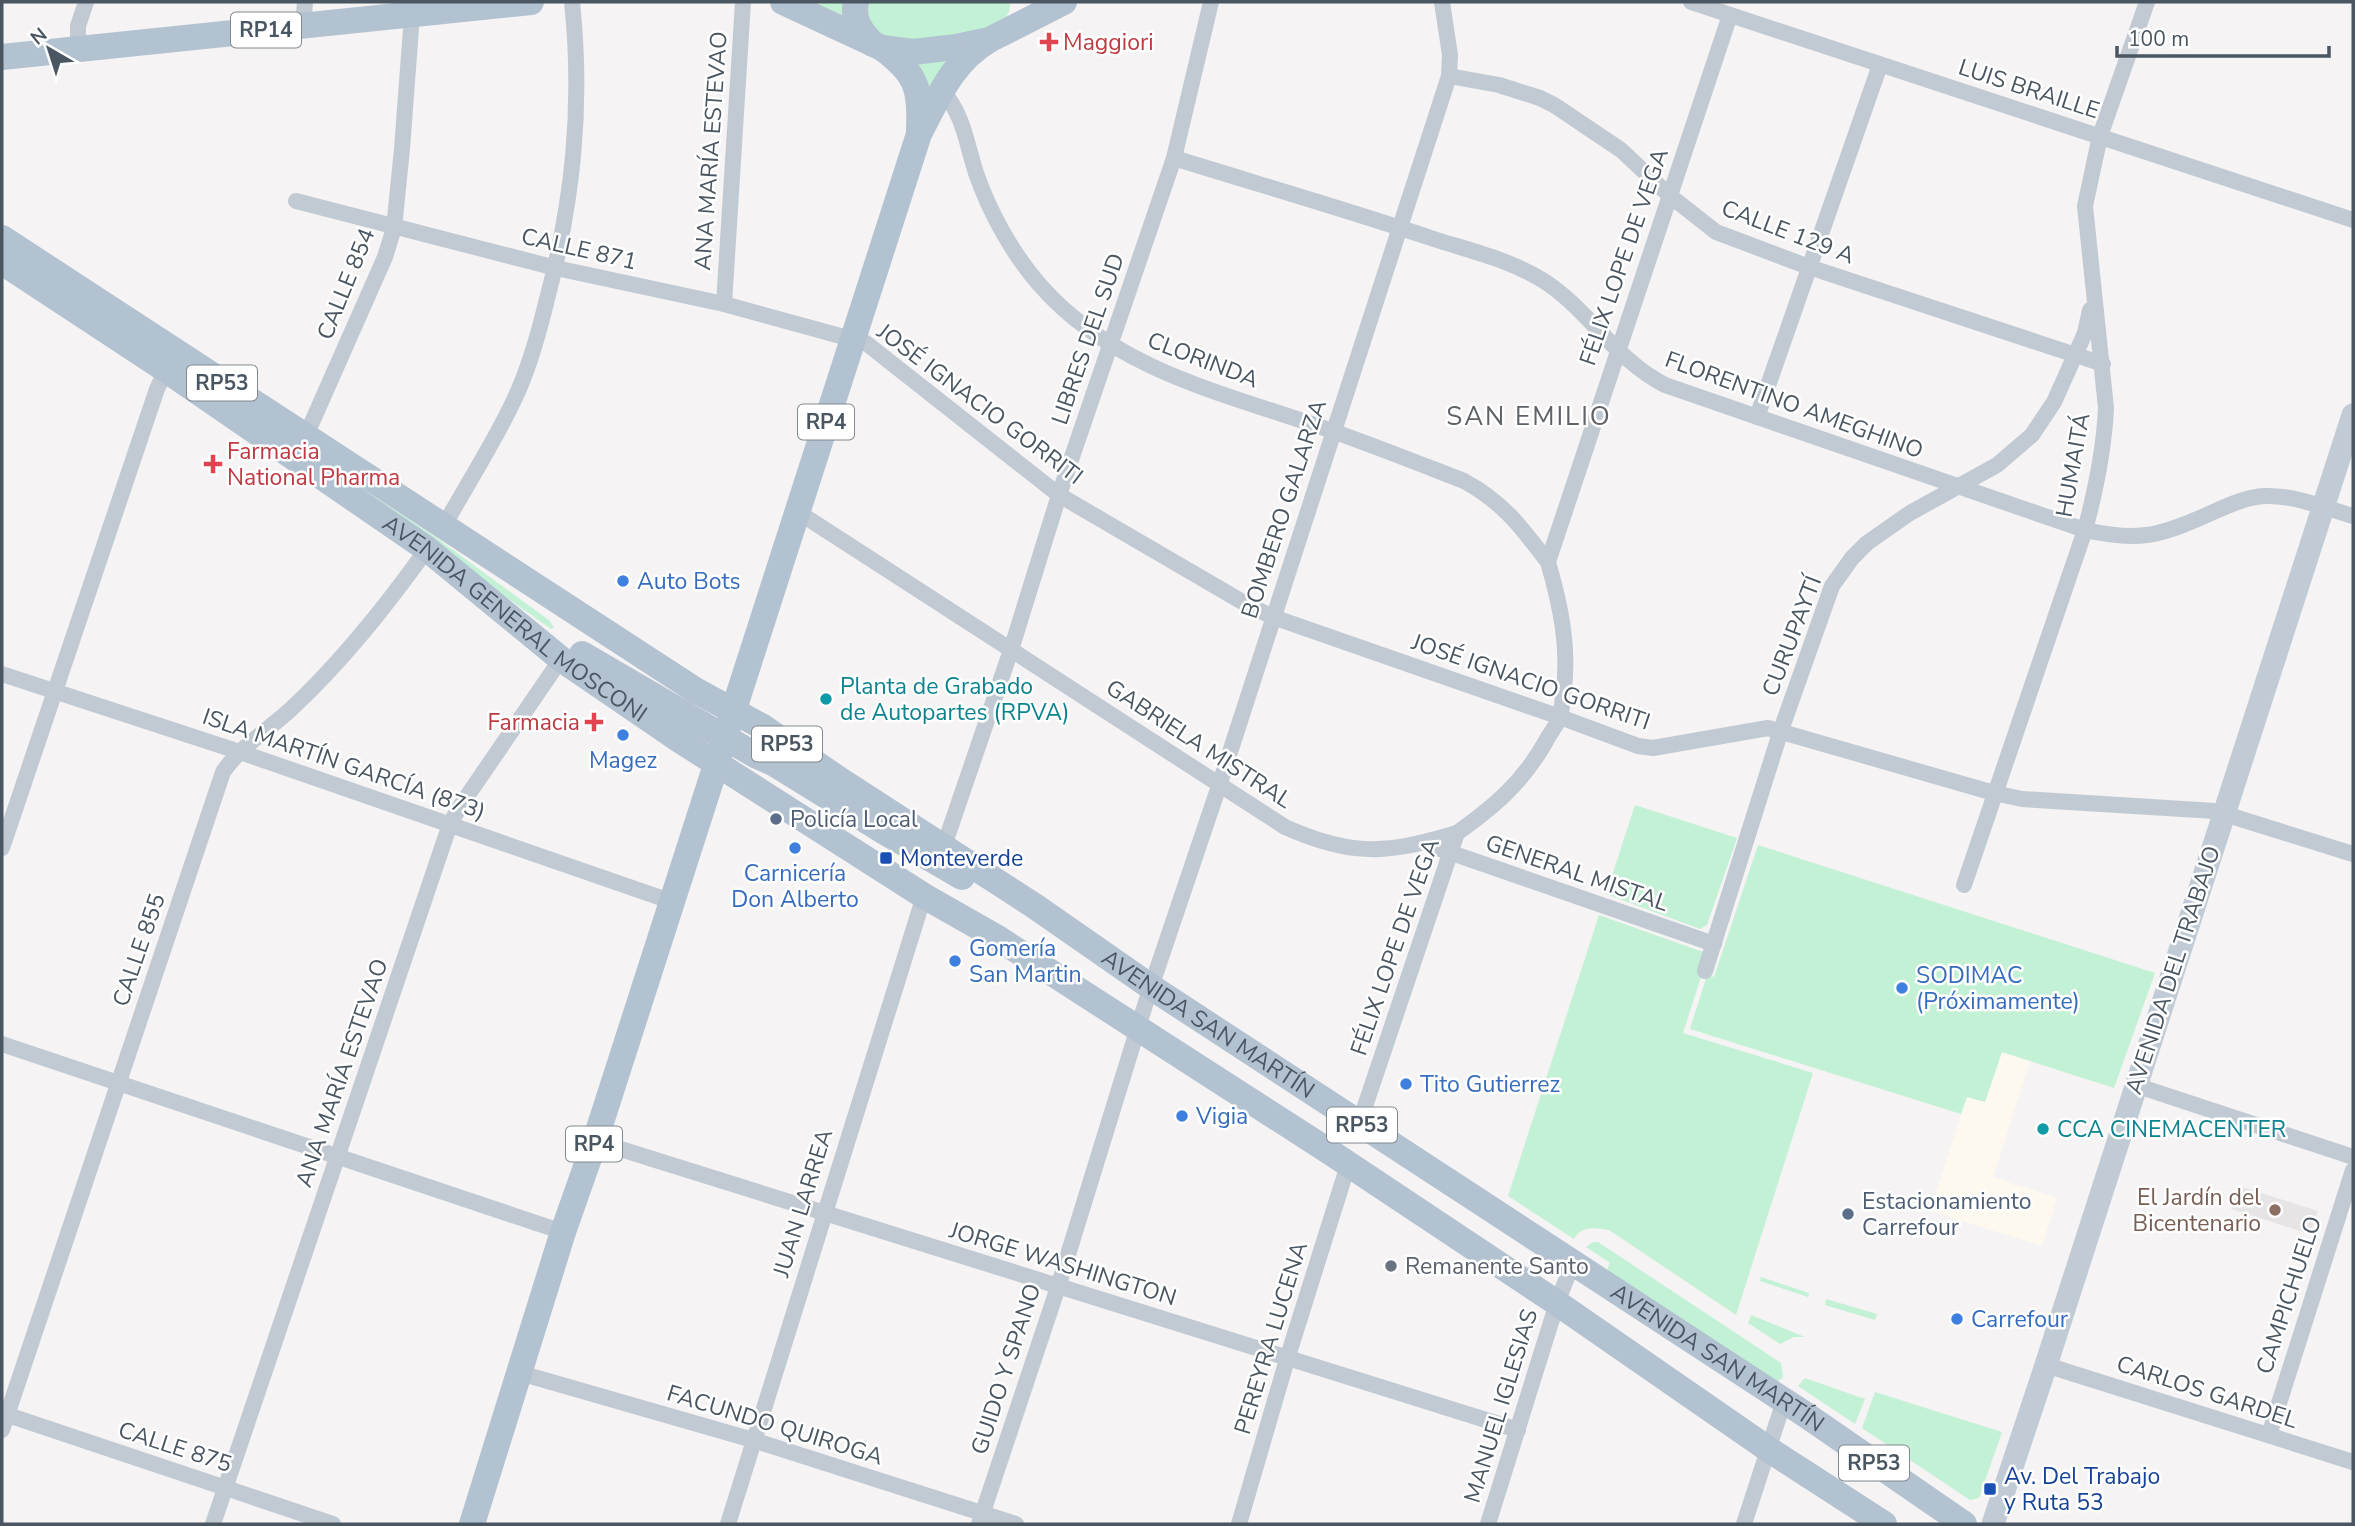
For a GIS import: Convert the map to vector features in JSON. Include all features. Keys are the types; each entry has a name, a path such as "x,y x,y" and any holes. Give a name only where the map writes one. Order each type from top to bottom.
{"main road":[{"name":"RP14","path":"2,57 78,49 304,14 412,15 531,2"},
{"path":"783,2 878,46 895,51 928,51 993,38 1064,2"},
{"name":"RP4","path":"856,2 856,21 862,33 903,66 918,89 919,134"},
{"name":"RP4","path":"472,1524 563,1232 595,1141 670,901 919,134 955,68 975,49 993,38 1015,14 1017,2"},
{"name":"AVENIDA GENERAL MOSCONI","path":"2,238 305,438 663,669 733,711"},
{"name":"AVENIDA GENERAL MOSCONI","path":"2,262 166,370 427,549 561,659 716,763"},
{"name":"AVENIDA DEL TRABAJO","path":"1993,1524 2353,415"},
{"name":"RP53","path":"427,549 554,638 773,763 1044,926 1126,969"},
{"name":"AVENIDA SAN MARTÍN","path":"733,711 763,727 839,780 944,846 1151,987 1784,1401 1964,1524"},
{"name":"AVENIDA SAN MARTÍN","path":"716,763 1138,1028 1557,1303 1768,1449 1884,1524"}],"street":[{"path":"78,49 78,26 86,2"},
{"path":"444,526 514,401 532,353 556,268 569,199 576,134 578,71 572,2"},
{"name":"ANA MARÍA ESTEVAO","path":"724,304 743,2"},
{"name":"LIBRES DEL SUD","path":"944,846 1011,650 1059,495 1174,158 1211,2"},
{"name":"BOMBERO GALARZA","path":"1138,1028 1449,76 1450,55 1442,2"},
{"name":"LUIS BRAILLE","path":"1691,2 2353,220"},
{"name":"HUMAITÁ","path":"1964,885 2085,530 2097,486 2105,439 2106,408 2085,206 2100,136 2147,2"},
{"name":"CALLE 854","path":"305,438 385,257 394,228 412,15"},
{"name":"FÉLIX LOPE DE VEGA","path":"1359,1124 1457,833 1493,808 1518,783 1560,717 1565,680 1565,641 1559,601 1548,562 1730,15"},
{"path":"1757,417 1880,65"},
{"name":"CALLE 129 A","path":"1449,76 1499,85 1554,105 1621,150 1669,195 1716,232 1809,267 2102,364"},
{"name":"CLORINDA","path":"942,90 957,110 977,175 996,217 1038,283 1070,314 1110,345 1142,363 1334,431 1464,481 1485,492 1504,508 1520,524 1548,562"},
{"name":"FLORENTINO AMEGHINO","path":"1174,158 1400,227 1515,266 1545,282 1586,318 1617,351 1650,377 1665,385 2085,530 2114,536 2143,537 2160,534 2234,503 2264,496 2278,496 2353,516"},
{"name":"CALLE 871","path":"296,201 556,268 724,304 853,338"},
{"name":"CURUPAYTÍ","path":"1705,971 1825,601 1842,572 1867,543 1887,528 1997,465 2032,435 2054,402 2085,333 2093,293"},
{"name":"JOSÉ IGNACIO GORRITI","path":"853,338 875,347 1059,495 1246,604 1273,617 1638,746 1653,748 1756,729 1781,730 1994,793 2022,799 2215,811 2353,854"},
{"path":"2,848 157,389 166,370"},
{"name":"GABRIELA MISTRAL","path":"798,512 1285,827 1315,841 1350,848 1384,850 1425,843 1457,833"},
{"name":"CALLE 855","path":"3,1420 223,772 240,752 290,709 372,623 427,549"},
{"name":"ANA MARÍA ESTEVAO","path":"213,1524 450,824 561,659"},
{"name":"ISLA MARTÍN GARCÍA (873)","path":"2,674 240,752 670,901"},
{"name":"GENERAL MISTAL","path":"1425,843 1714,944"},
{"name":"JUAN LARREA","path":"728,1524 924,896"},
{"name":"GUIDO Y SPANO","path":"981,1519 1058,1287 1138,1028"},
{"path":"2,1044 563,1232"},
{"path":"2135,1085 2353,1157"},
{"name":"JORGE WASHINGTON","path":"595,1141 1518,1430"},
{"name":"PEREYRA LUCENA","path":"1239,1524 1348,1165"},
{"name":"CAMPICHUELO","path":"2269,1435 2353,1170"},
{"name":"MANUEL IGLESIAS","path":"1488,1524 1557,1303 1573,1262"},
{"name":"CARLOS GARDEL","path":"2046,1365 2353,1462"},
{"name":"FACUNDO QUIROGA","path":"520,1373 753,1440 981,1519 1016,1524"},
{"path":"1744,1524 1784,1401"},
{"name":"CALLE 875","path":"3,1420 226,1488 333,1524"}],"shaded area":[{"path":"2001,1052 2030,1061 1993,1177 2057,1198 2042,1246 1930,1211 1967,1096 1985,1102"},
{"name":"El Jardín del Bicentenario","path":"2239,1186 2318,1211 2310,1234 2231,1209"}],"green space":[{"path":"806,2 850,2 851,19"},
{"path":"865,2 1010,2 1010,6 1000,26 919,45 874,37"},
{"path":"953,54 925,114 912,69 923,57"},
{"path":"232,402 434,536 550,621 554,628 551,629"},
{"path":"1635,805 1737,838 1707,925 1700,929 1606,894"},
{"path":"1758,845 2155,973 2114,1088 2002,1052 1985,1102 1967,1097 1961,1114 1690,1029 1707,975 1714,977"},
{"path":"1599,915 1703,952 1703,971 1683,1033 1813,1073 1736,1315 1609,1230 1585,1229 1574,1239 1508,1196"},
{"path":"1598,1242 1781,1363 1783,1377 1777,1382 1605,1275 1610,1263 1586,1247"},
{"path":"1761,1277 1809,1293 1808,1297 1760,1281"},
{"path":"1826,1299 1877,1314 1875,1320 1825,1305"},
{"path":"1751,1315 1805,1337 1794,1337 1780,1344 1748,1323"},
{"path":"1805,1378 1865,1399 1855,1424 1798,1386"},
{"path":"1875,1392 2002,1432 1979,1498 1970,1500 1862,1428"}],"place":[{"name":"Maggiori","path":"1049,42"},
{"name":"Farmacia National Pharma","path":"213,464"},
{"name":"Auto Bots","path":"623,581"},
{"name":"Planta de Grabado de Autopartes (RPVA)","path":"826,699"},
{"name":"Farmacia","path":"594,722"},
{"name":"Magez","path":"623,735"},
{"name":"Policía Local","path":"776,819"},
{"name":"Carnicería Don Alberto","path":"795,848"},
{"name":"Monteverde","path":"886,858"},
{"name":"Gomería San Martin","path":"955,961"},
{"name":"SODIMAC (Próximamente)","path":"1902,988"},
{"name":"Tito Gutierrez","path":"1406,1084"},
{"name":"Vigia","path":"1182,1116"},
{"name":"CCA CINEMACENTER","path":"2043,1129"},
{"name":"El Jardín del Bicentenario","path":"2275,1210"},
{"name":"Estacionamiento Carrefour","path":"1848,1214"},
{"name":"Remanente Santo","path":"1391,1266"},
{"name":"Carrefour","path":"1957,1319"},
{"name":"Av. Del Trabajo y Ruta 53","path":"1990,1489"}],"district":[{"name":"SAN EMILIO","path":"1529,416"}]}
